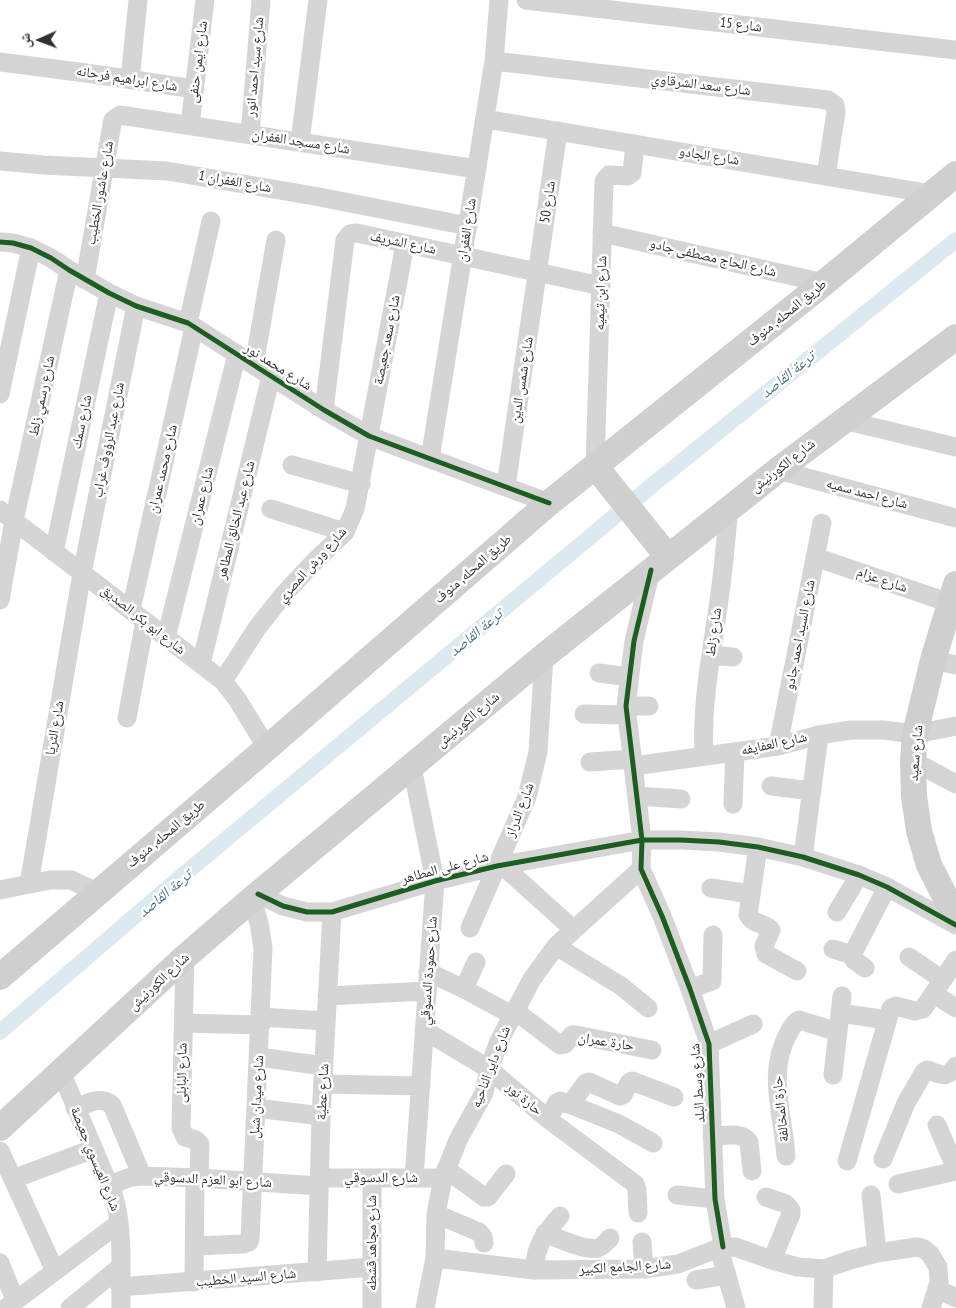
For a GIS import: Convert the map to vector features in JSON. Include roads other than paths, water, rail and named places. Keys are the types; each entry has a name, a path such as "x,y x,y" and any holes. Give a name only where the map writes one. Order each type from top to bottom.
{"main road":[{"name":"طريق المحله, منوف","path":"0,976 549,504 600,472 956,174"},
{"name":"شارع الكورنيش","path":"0,1128 185,957 255,896 544,656 657,555 729,508 843,420 956,337"},
{"path":"600,472 657,555"},
{"name":"شارع سعيد","path":"954,593 945,662 915,734 913,761 914,796 919,831 929,865 956,918"}],"street":[{"path":"130,80 138,0"},
{"name":"شارع ايمن حنفى","path":"190,125 205,0"},
{"name":"شارع سيد احمد انور","path":"250,134 261,0"},
{"path":"300,142 318,0"},
{"name":"شارع الغفران","path":"430,459 494,61 499,0"},
{"name":"شارع 15","path":"526,0 956,50"},
{"name":"شارع سعد الشرقاوي","path":"494,61 828,100 835,104 836,112 826,176"},
{"name":"شارع ابراهيم فرحانه","path":"0,62 195,89"},
{"name":"شارع مسجد الغفران","path":"124,115 477,169"},
{"name":"شارع عاشور الخطيب","path":"85,280 112,124 116,117 124,115"},
{"name":"شارع الجادو","path":"485,119 932,194"},
{"name":"شارع 50","path":"538,273 558,131"},
{"name":"شارع ابن تيميه","path":"600,472 601,286 605,178 609,175 628,176 632,173 635,144"},
{"name":"شارع الغفران 1","path":"0,161 167,171 314,196 468,226"},
{"name":"شارع محمد عمران","path":"127,718 138,616 211,221"},
{"name":"شارع الشريف","path":"324,410 345,240 350,234 357,233 601,286"},
{"name":"شارع الحاج مصطفى جادو","path":"602,233 824,284"},
{"path":"254,365 276,240"},
{"name":"شارع محمد نور","path":"0,242 31,248 51,258 85,280 136,306 191,325 324,410 369,436 506,486 549,504"},
{"name":"شارع سعد جعيصة","path":"369,436 405,244"},
{"path":"0,394 31,248"},
{"name":"شارع رسمي زلط","path":"0,600 7,515 69,270"},
{"name":"شارع شمس الدين","path":"506,486 538,273"},
{"name":"شارع سمك","path":"54,552 109,293"},
{"name":"شارع عبد الرؤوف غراب","path":"82,573 136,306"},
{"name":"شارع عمران","path":"166,638 237,354"},
{"name":"شارع عبد الخالق المطاهر","path":"201,664 271,376"},
{"path":"843,420 956,447"},
{"name":"شارع ورش المصري","path":"223,681 257,628 284,594 345,532 355,509 369,436"},
{"path":"292,466 361,484"},
{"name":"شارع احمد سميه","path":"778,470 956,518"},
{"name":"شارع زلط","path":"704,756 704,707 720,592 729,508"},
{"path":"271,509 345,532"},
{"name":"شارع ابو بكر الصديق","path":"7,515 223,681 237,699 267,748"},
{"name":"شارع السيد احمد جادو","path":"778,746 822,523"},
{"name":"شارع وسط البلد","path":"657,555 636,632 629,677 627,710 642,840 641,869 662,916 709,1044 715,1199 721,1248 736,1308"},
{"name":"شارع عزام","path":"815,557 954,593"},
{"name":"شارع الثريا","path":"29,884 82,573"},
{"path":"711,655 732,657"},
{"name":"شارع الدراز","path":"470,928 500,866 527,797 533,775 540,729 544,656"},
{"path":"599,673 629,677"},
{"path":"584,714 649,706"},
{"name":"شارع العفايفه","path":"590,762 633,763 704,756 778,746 819,735 851,730 883,730 915,734 956,726"},
{"path":"803,857 819,735"},
{"path":"734,804 735,752"},
{"path":"913,761 956,784"},
{"name":"شارع حمودة الدسوقي","path":"412,767 435,881 414,1178"},
{"path":"771,786 812,791"},
{"path":"637,796 681,799"},
{"path":"642,840 719,842 758,847 803,857 859,875 887,887 956,925"},
{"name":"شارع على المطاهر","path":"255,896 306,912 332,912 435,881 500,866 642,840"},
{"path":"758,847 748,915 771,930 764,946 764,951 797,971"},
{"path":"500,866 573,930"},
{"name":"شارع داير الناحيه","path":"425,1308 435,1258 436,1214 445,1174 458,1140 484,1093 489,1069 499,1041 532,979 556,946 641,869"},
{"path":"837,912 859,875"},
{"path":"0,890 50,880 71,880 97,892"},
{"path":"834,949 858,961 887,887"},
{"path":"710,888 751,894"},
{"name":"شارع ميدان شبل","path":"194,1246 243,1244 249,1242 250,1239 263,948 255,896"},
{"name":"شارع عطية","path":"317,1272 321,1116 332,912"},
{"path":"690,989 712,981 713,935"},
{"path":"556,946 621,986 648,1008"},
{"name":"شارع البابلى","path":"185,957 181,1128 185,1137 196,1140 200,1144 197,1178"},
{"path":"909,957 956,1008"},
{"path":"847,1160 851,1116 891,1008 894,1006 919,1011 923,1009 956,960"},
{"path":"464,989 476,962"},
{"path":"428,972 513,1013"},
{"path":"327,996 427,990"},
{"path":"833,1075 841,1004 888,1020"},
{"name":"حارة عمران","path":"513,1013 560,1045 565,1044 572,1035 576,1034 652,1050"},
{"name":"حارة المخالفة","path":"786,1156 776,1077 779,1058 785,1040 794,1022 799,1020 838,1032"},
{"path":"184,1023 326,1021"},
{"path":"709,1044 753,1024"},
{"name":"حارة نور","path":"424,1030 489,1069 548,1119 635,1184 638,1213"},
{"path":"259,1057 323,1075 421,1086"},
{"path":"883,1160 906,1103 924,1072 927,1070 947,1075 956,1066"},
{"name":"شارع العيسوي جعيصة","path":"61,1072 117,1210 119,1222 120,1308"},
{"name":"حارة نور","path":"548,1119 558,1102 569,1104 586,1083 589,1082 622,1096 629,1081 632,1081 674,1097"},
{"path":"75,1108 102,1099 112,1105 142,1176"},
{"path":"569,1104 619,1124 652,1143"},
{"path":"256,1108 321,1116"},
{"path":"898,1184 956,1170 937,1125"},
{"path":"712,1136 741,1135 744,1137 749,1142 752,1171"},
{"path":"13,1180 93,1149"},
{"path":"0,1151 55,1271"},
{"path":"445,1174 484,1197 488,1196 506,1174"},
{"name":"شارع الدسوقي","path":"319,1182 372,1178 414,1178 445,1174"},
{"name":"شارع ابو العزم الدسوقي","path":"110,1189 120,1181 142,1176 253,1182 319,1182"},
{"path":"194,1282 197,1178"},
{"name":"شارع مجاهد قشطه","path":"372,1178 372,1308"},
{"path":"676,1195 715,1199"},
{"path":"871,1195 877,1253"},
{"path":"766,1197 786,1204 791,1210 772,1260"},
{"path":"436,1214 479,1232 483,1237 484,1243"},
{"path":"534,1270 535,1257 544,1233 560,1216"},
{"path":"0,1263 11,1304 119,1222"},
{"path":"544,1233 588,1248 597,1248 604,1245 610,1238"},
{"path":"642,1242 644,1268"},
{"path":"721,1248 735,1247 798,1267 824,1269 877,1253 917,1247 924,1249 935,1260 956,1298"},
{"name":"شارع الجامع الكبير","path":"435,1258 534,1270 644,1268 686,1262 721,1248"},
{"path":"70,1308 120,1267"},
{"name":"شارع السيد الخطيب","path":"120,1287 372,1267"},
{"path":"823,1308 824,1269"},
{"path":"696,1280 727,1275"},
{"path":"930,1308 944,1279"}],"waterway":[{"name":"ترعة القاصد","path":"0,1032 171,885 650,487 956,240"}]}
